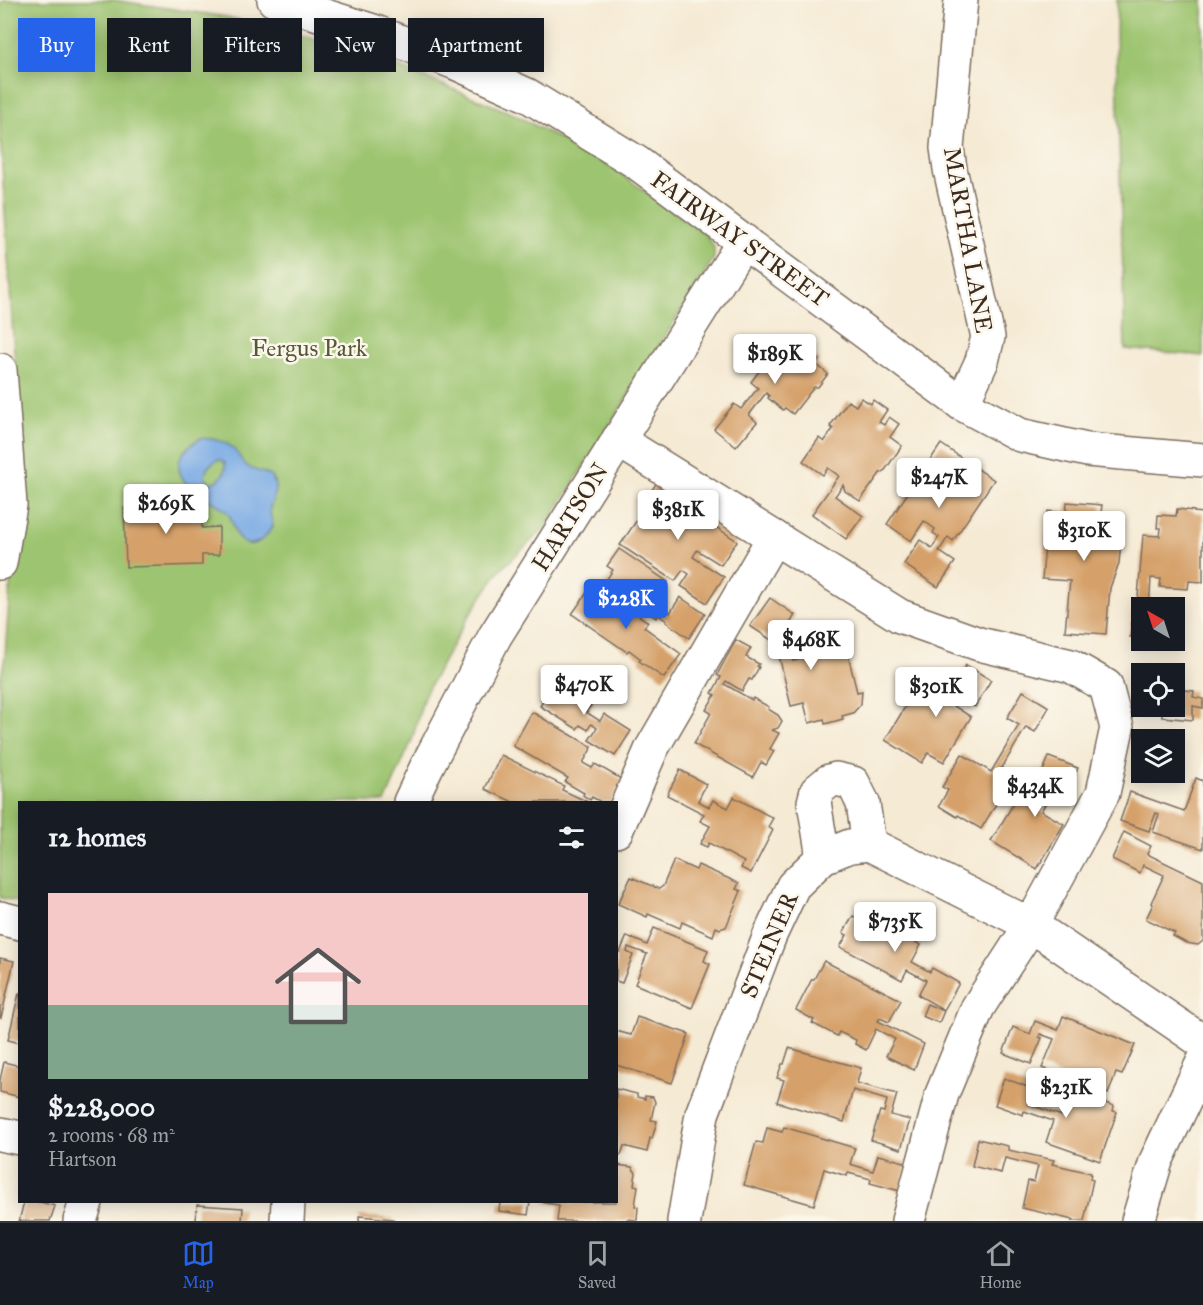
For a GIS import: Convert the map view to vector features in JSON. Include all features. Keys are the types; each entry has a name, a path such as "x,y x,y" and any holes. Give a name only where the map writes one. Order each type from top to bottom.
{"street":[{"name":"FAIRWAY STREET","path":"274,0 373,31 456,63 527,95 636,162 963,404 1020,435 1087,450 1203,460"},
{"name":"MARTHA LANE","path":"961,0 947,148 988,337 982,361 963,404"},
{"name":"HARTSON","path":"410,801 495,636 744,241"},
{"path":"0,563 10,505 1,391"},
{"path":"618,440 900,616 979,644 1071,666 1106,686 1117,728 1103,793 1031,925 978,1007 942,1094 908,1221"},
{"path":"618,826 652,748 774,537"},
{"path":"823,857 814,802 817,791 829,780 836,779 853,783 863,803 869,844 1031,925 1203,1042"},
{"name":"STEINER","path":"684,1221 702,1114 770,935 793,886 823,857 850,846 869,844"},
{"path":"0,918 18,922"},
{"path":"1138,1221 1156,1161 1203,1062"},
{"path":"0,1134 18,1138"},
{"path":"80,1221 86,1203"},
{"path":"287,1221 288,1203"}],"green space":[{"name":"Fergus Park","path":"5,0 113,0 227,17 231,18 203,18 203,72 302,72 302,36 314,39 314,72 396,72 396,66 514,114 611,167 706,235 714,247 714,258 545,528 499,571 467,619 424,696 412,740 385,801 18,801 18,902 0,898 0,681 5,656 20,446 0,134 0,4"},
{"path":"1117,0 1203,0 1203,356 1125,349 1116,35"}],"water":[{"path":"201,438 226,443 246,465 267,474 273,480 275,491 270,515 273,526 266,536 256,543 243,543 226,511 189,488 181,475 179,462 184,451","holes":["221,460 225,463 224,473 218,480 211,483 207,480 206,471 214,462"]}],"building":[{"path":"791,337 819,360 816,364 828,374 818,387 814,387 793,414 785,408 783,410 768,398 766,393 749,415 757,422 736,447 714,429 734,404 741,409 758,388 751,382 760,370 750,362 763,345 769,338 779,347"},
{"path":"861,398 871,404 873,400 887,410 879,422 884,425 889,417 899,424 890,437 902,446 860,501 845,491 843,485 835,496 863,516 846,539 812,514 839,476 828,468 823,475 803,461 819,438 824,442 833,429 830,426 848,401 856,406"},
{"path":"941,444 994,480 953,541 948,537 939,551 955,562 938,587 904,564 920,540 932,548 939,537 933,533 935,529 924,521 911,541 887,524"},
{"path":"657,482 705,513 700,520 712,527 713,525 737,541 721,565 697,550 693,557 724,577 707,603 681,586 689,574 683,570 675,581 620,545 641,514 638,512"},
{"path":"157,496 158,506 165,506 165,511 202,510 202,528 219,527 219,555 202,555 202,565 126,567 124,508 128,508 128,497"},
{"path":"1067,502 1102,505 1101,512 1116,514 1115,517 1123,518 1119,563 1110,588 1106,634 1065,631 1070,581 1042,579 1048,511 1066,513"},
{"path":"1177,509 1203,513 1203,582 1189,581 1188,589 1160,587 1161,579 1151,578 1150,597 1138,597 1143,535 1160,536 1161,528 1157,528 1158,515 1176,516"},
{"path":"619,549 668,582 656,599 665,605 663,608 670,613 680,597 705,614 689,638 658,615 656,618 604,583 613,570 607,566"},
{"path":"593,584 648,622 644,627 681,654 664,678 639,661 641,659 629,650 627,652 572,614"},
{"path":"770,598 795,615 785,632 793,661 846,647 857,692 862,691 861,704 853,713 842,716 843,719 825,724 824,719 809,723 804,703 791,706 776,643 750,626"},
{"path":"736,640 751,648 746,657 759,664 757,666 759,667 752,680 749,679 742,691 726,681 724,684 769,707 768,709 778,715 782,721 778,728 772,730 779,733 770,749 774,751 766,765 761,762 753,777 694,744 711,713 706,710 715,695 712,693 721,677 717,675"},
{"path":"966,665 991,680 975,707 959,697 954,706 971,717 944,762 928,753 922,763 885,740 919,684 945,700 953,692 951,691"},
{"path":"558,678 594,701 586,712 600,721 604,714 631,731 615,756 589,740 597,728 591,724 588,730 580,725 577,729 540,706"},
{"path":"1185,690 1194,691 1193,697 1203,699 1203,708 1193,706 1193,720 1162,717 1185,717"},
{"path":"1023,691 1049,707 1035,732 1026,727 997,776 1009,783 981,829 939,806 948,790 942,787 962,754 991,772 1019,725 1007,718"},
{"path":"532,712 592,747 583,763 592,768 595,764 623,780 612,801 599,801 592,797 590,800 583,795 584,793 565,782 568,778 513,746"},
{"path":"501,755 564,786 562,790 586,801 511,801 485,789"},
{"path":"1049,757 1078,768 1068,794 1055,787 1041,811 1064,824 1037,869 991,841 1018,796 1035,806 1047,786 1039,780"},
{"path":"680,770 706,784 698,801 709,807 713,800 728,808 734,797 773,818 768,827 773,830 751,873 741,868 744,862 709,843 707,847 700,844 710,826 700,821 704,814 667,795"},
{"path":"1196,778 1203,781 1203,849 1153,832 1159,814 1156,813 1149,831 1120,821 1130,792 1184,811"},
{"path":"1124,832 1151,846 1147,854 1203,881 1203,941 1198,945 1186,943 1173,936 1175,933 1146,919 1164,875 1143,865 1140,873 1112,859"},
{"path":"674,860 696,870 698,865 739,883 736,889 741,891 726,927 720,929 716,927 713,936 682,922 680,928 618,904 631,877 659,889 663,886"},
{"path":"886,907 909,920 901,934 921,945 912,962 930,972 932,968 959,983 944,1010 918,995 926,980 907,970 902,980 840,947 847,935 843,933 853,916 863,921 870,908 882,914"},
{"path":"654,928 708,950 704,961 710,964 692,1008 635,984 647,954 628,947 627,952 633,955 622,983 618,982 618,952 620,952 627,936 647,945"},
{"path":"0,958 14,961 1,1018 0,1018"},
{"path":"824,961 901,1000 889,1022 880,1018 878,1021 924,1044 914,1070 886,1056 895,1039 876,1029 866,1050 855,1044 856,1040 839,1032 837,1036 812,1023 814,1020 796,1010"},
{"path":"18,997 18,1042 8,1040"},
{"path":"927,1004 944,1011 939,1023 922,1016"},
{"path":"1063,1016 1135,1045 1122,1075 1116,1073 1108,1094 1042,1068 1054,1039 1040,1034 1039,1037 1042,1038 1031,1064 1003,1053 1013,1027 1030,1034 1035,1021 1058,1030"},
{"path":"637,1017 689,1034 672,1083 618,1066 618,1032 631,1035"},
{"path":"789,1048 861,1068 857,1083 897,1094 891,1115 910,1120 901,1149 871,1140 880,1111 884,1112 887,1100 853,1090 844,1122 777,1102 784,1080 777,1078"},
{"path":"4,1062 18,1066 18,1096 0,1092"},
{"path":"1004,1078 1033,1089 1028,1104 1062,1116 1071,1091 1114,1106 1113,1111 1117,1112 1100,1161 1046,1142 1053,1121 1024,1111 1023,1115 995,1105"},
{"path":"618,1089 637,1094 637,1097 645,1099 645,1096 653,1097 655,1102 651,1120 657,1121 647,1152 624,1146 621,1155 618,1154"},
{"path":"784,1127 855,1148 850,1164 873,1171 878,1155 908,1163 900,1191 870,1183 871,1179 848,1173 847,1176 824,1169 814,1205 744,1185 756,1142 763,1143 767,1128 782,1132"},
{"path":"978,1139 1008,1146 1008,1150 1054,1160 1052,1164 1091,1173 1090,1179 1093,1180 1084,1221 1072,1221 1022,1208 1028,1181 1034,1182 1038,1166 1005,1158 1001,1173 972,1166"},
{"path":"618,1165 632,1167 636,1173 634,1185 638,1186 635,1206 638,1207 637,1220 557,1221 559,1205 544,1203 618,1203"},
{"path":"24,1203 44,1203 55,1206 50,1221 19,1221"},
{"path":"500,1203 530,1203 528,1215 499,1211"},
{"path":"197,1205 243,1208 242,1221 196,1221"},
{"path":"359,1216 393,1219 393,1221 359,1221"}]}
